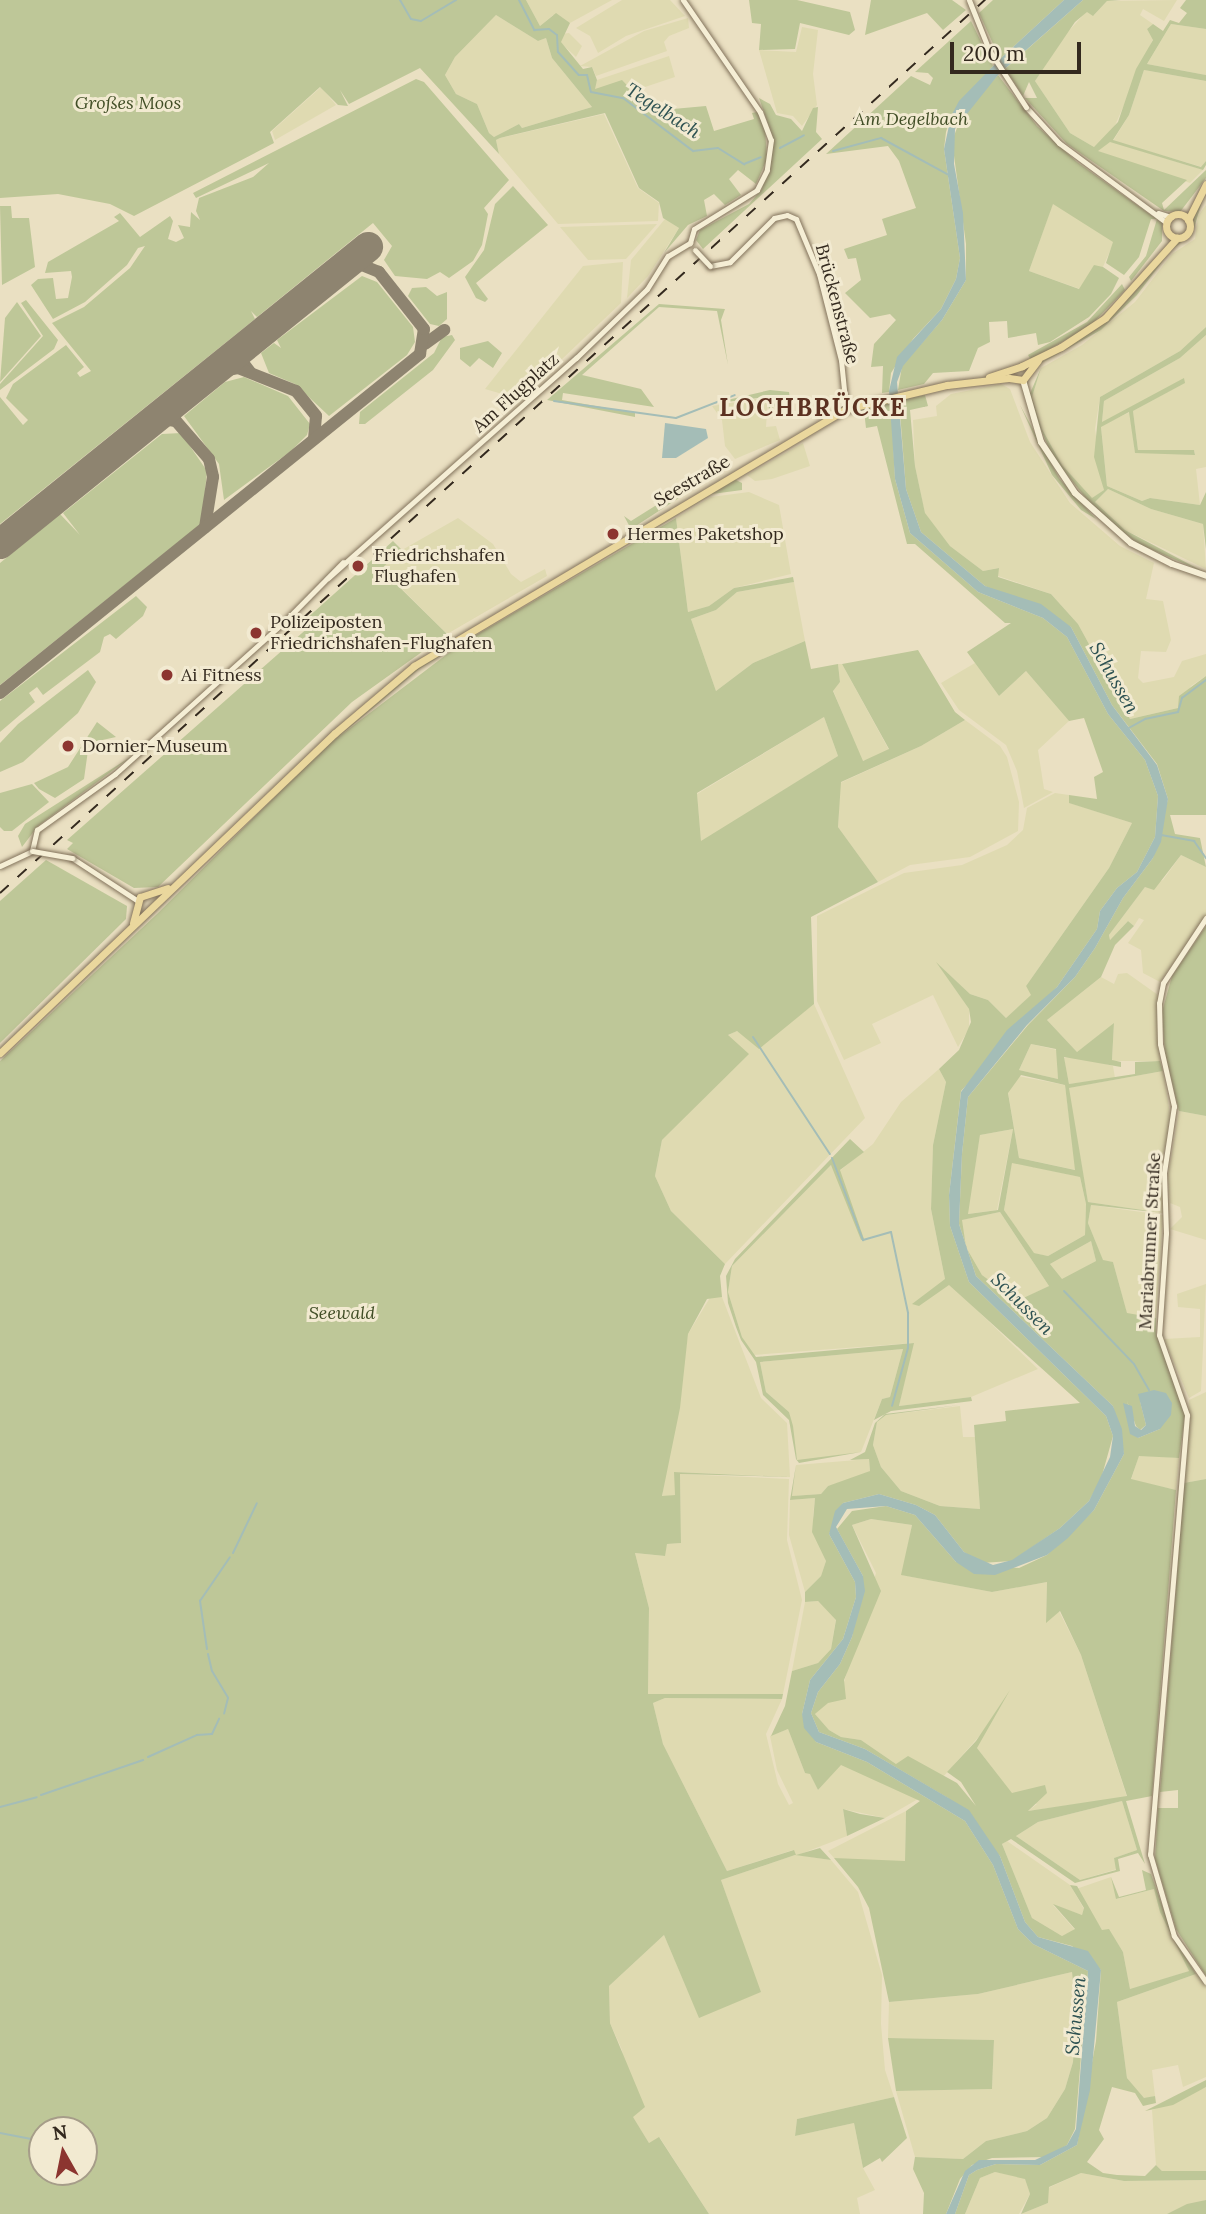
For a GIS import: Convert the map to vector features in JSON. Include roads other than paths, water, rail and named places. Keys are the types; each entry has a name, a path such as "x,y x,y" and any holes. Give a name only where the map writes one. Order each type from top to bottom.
{"main road":[{"path":"1019,376 1039,358 1105,318 1160,255 1177,238 1188,233 1192,206 1206,184"},
{"path":"1160,255 1168,233 1169,220 1192,206"},
{"path":"1180,215 1188,220"},
{"path":"1168,233 1177,238"},
{"path":"1009,368 1019,376 1024,397 1049,456 1093,512 1150,554 1206,576"},
{"name":"Seestraße","path":"985,378 1009,368 1019,376"},
{"name":"Seestraße","path":"0,1054 131,927 143,902 153,911 157,902 172,887 334,733 434,653 846,409 908,392 985,378 1019,376"},
{"path":"143,902 172,887"},
{"path":"143,902 157,902"}],"street":[{"name":"Am Flugplatz","path":"33,851 32,839 122,767 328,578 576,358 647,289 668,256 690,243 694,229 757,190 767,170 771,140 760,112 684,0"},
{"path":"969,0 993,57 1026,107 1059,143 1169,220"},
{"name":"Brückenstraße","path":"690,243 710,266 730,262 774,218 787,215 796,219 819,274 841,360 846,409"},
{"path":"0,866 8,860 33,851 57,852 72,858 143,902"},
{"name":"Mariabrunner Straße","path":"1206,918 1163,983 1158,1003 1160,1044 1174,1106 1164,1173 1166,1233 1159,1335 1186,1408 1150,1862 1174,1936 1206,1982"}],"water":[{"path":"1064,0 1083,0 998,75 955,129 954,164 963,213 966,280 942,320 903,366 897,382 906,489 921,532 985,586 1041,604 1071,627 1112,705 1157,765 1168,799 1161,842 1153,858 1123,898 1095,948 1075,977 1027,1025 968,1097 962,1154 959,1224 976,1276 1113,1406 1122,1429 1124,1454 1094,1510 1068,1538 1047,1555 995,1575 974,1574 956,1562 915,1515 886,1506 847,1509 836,1527 863,1576 865,1591 852,1637 840,1664 818,1692 811,1713 819,1732 865,1749 969,1810 1000,1856 1025,1922 1038,1937 1088,1951 1101,1970 1090,2090 1077,2145 1040,2165 996,2164 977,2170 969,2175 955,2214 946,2214 965,2171 979,2160 1035,2160 1067,2145 1076,2129 1088,1971 1033,1944 1018,1929 993,1865 965,1821 867,1762 816,1742 804,1728 802,1714 810,1680 843,1639 856,1597 855,1582 829,1534 835,1511 843,1503 879,1494 916,1505 935,1515 964,1552 993,1565 1012,1560 1060,1528 1089,1501 1110,1457 1113,1436 1106,1416 969,1282 950,1226 949,1195 961,1092 1007,1030 1057,987 1097,929 1100,911 1117,888 1137,872 1155,837 1158,796 1145,760 1108,714 1067,637 1043,618 978,592 910,533 895,479 889,391 897,357 941,309 956,279 960,258 944,149 951,116 959,101"},
{"path":"665,423 706,429 708,438 676,458 662,458"},
{"path":"1154,1390 1166,1393 1172,1403 1171,1415 1160,1429 1138,1438 1130,1434 1123,1403 1132,1406 1135,1426 1141,1430 1146,1425 1138,1394"}],"waterway":[{"path":"400,0 411,19 421,21 456,0"},
{"name":"Tegelbach","path":"519,0 534,30 549,29 557,35 558,52 579,75 587,75 591,92 623,98 693,151 718,148 744,164 761,157"},
{"name":"Tegelbach","path":"780,148 804,135"},
{"name":"Tegelbach","path":"833,151 881,138 949,175"},
{"path":"554,401 676,418 735,395"},
{"path":"1127,729 1145,719 1178,712 1182,698 1206,680"},
{"path":"1161,835 1194,841 1206,858"},
{"path":"753,1037 830,1154"},
{"path":"832,1158 863,1240 891,1232 908,1313 908,1348 892,1406"},
{"path":"1064,1291 1134,1364 1149,1390"},
{"path":"233,1553 257,1503"},
{"path":"207,1649 200,1601 230,1557"},
{"path":"208,1654 212,1671 228,1698 224,1714"},
{"path":"148,1757 197,1735 212,1734 219,1719"},
{"path":"41,1795 143,1760"},
{"path":"0,1807 37,1797"},
{"path":"0,2133 28,2138"}],"railway":[{"path":"0,893 985,0"}],"place":[{"name":"Hermes Paketshop","path":"613,534"},
{"name":"Friedrichshafen Flughafen","path":"358,566"},
{"name":"Polizeiposten Friedrichshafen-Flughafen","path":"256,633"},
{"name":"Ai Fitness","path":"167,675"},
{"name":"Dornier-Museum","path":"68,746"}],"district":[{"name":"LOCHBRÜCKE","path":"813,408"}],"park label":[{"name":"Großes Moos","path":"128,103"},
{"name":"Am Degelbach","path":"911,119"},
{"name":"Seewald","path":"342,1313"}],"water label":[{"name":"Schussen","path":"1114,678"},
{"name":"Schussen","path":"1022,1304"},
{"name":"Schussen","path":"1076,2016"}]}
